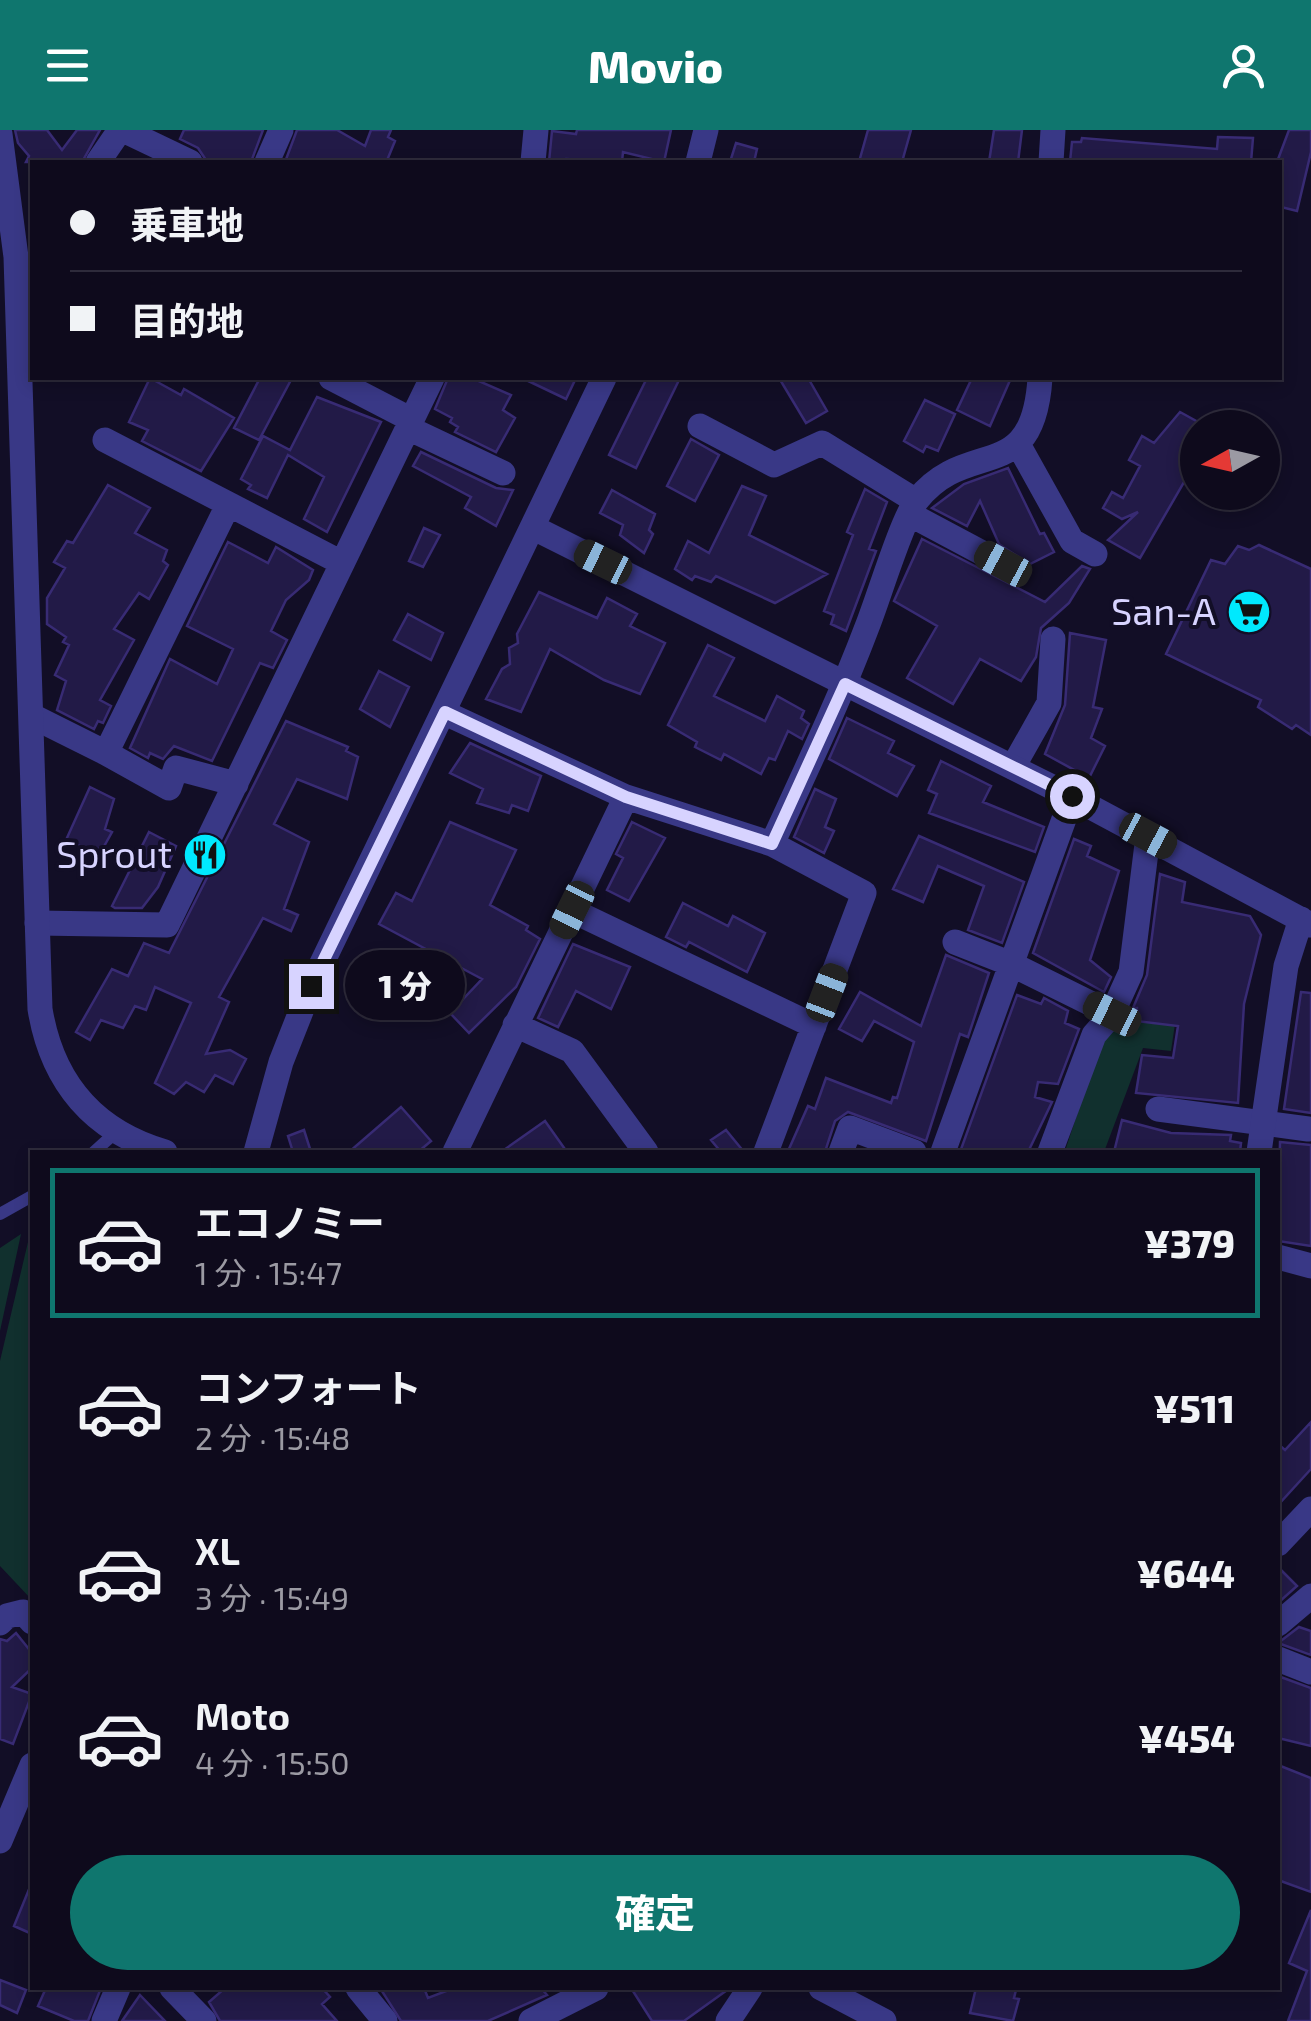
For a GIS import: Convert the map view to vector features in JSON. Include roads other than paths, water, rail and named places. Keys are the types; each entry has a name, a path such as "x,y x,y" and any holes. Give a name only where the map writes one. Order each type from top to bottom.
{"street":[{"path":"100,160 122,130 186,160"},
{"path":"268,160 281,130"},
{"path":"533,160 536,130"},
{"path":"698,160 706,130"},
{"path":"1051,160 1053,130"},
{"path":"0,134 24,251 32,716 43,1030 65,1084 88,1111 116,1132 160,1150"},
{"path":"334,380 503,473"},
{"path":"38,922 167,925 431,380"},
{"path":"257,1150 281,1062 311,986 603,380"},
{"path":"772,844 845,684 913,508 950,470 1007,454 1018,444 1038,413 1040,380"},
{"path":"700,426 774,465 822,443 913,508 1003,564"},
{"path":"105,440 340,562"},
{"path":"1018,444 1072,541 1095,554"},
{"path":"106,753 228,505"},
{"path":"534,528 1072,796 1306,922 1286,966 1259,1150"},
{"path":"1014,768 1049,703 1054,639"},
{"path":"445,712 626,797 772,844 864,893 767,1150"},
{"path":"32,716 169,788 176,768 236,784"},
{"path":"944,1150 1072,796"},
{"path":"455,1150 626,797"},
{"path":"1051,1150 1094,1035 1112,1014 1131,972 1148,836"},
{"path":"572,910 814,1026"},
{"path":"955,942 1011,964 1112,1014"},
{"path":"515,1025 572,1051 645,1150"},
{"path":"1158,1109 1308,1129"},
{"path":"843,1150 850,1128 909,1150"},
{"path":"1280,1258 1311,1266"},
{"path":"1280,1542 1311,1509"},
{"path":"1280,1622 1311,1596"},
{"path":"0,1623 7,1616 24,1612 30,1620"},
{"path":"1280,1660 1311,1672"},
{"path":"0,1841 30,1770"},
{"path":"104,2021 117,1990"},
{"path":"174,1990 204,2021"},
{"path":"360,1990 385,2021"},
{"path":"530,2021 592,1990"},
{"path":"728,2021 749,1990"},
{"path":"824,1990 884,2021"}],"lane":[{"path":"96,1150 116,1132"},
{"path":"0,1214 30,1197"}],"place":[{"name":"San-A","path":"1249,612"},
{"name":"Sprout","path":"205,855"}]}
